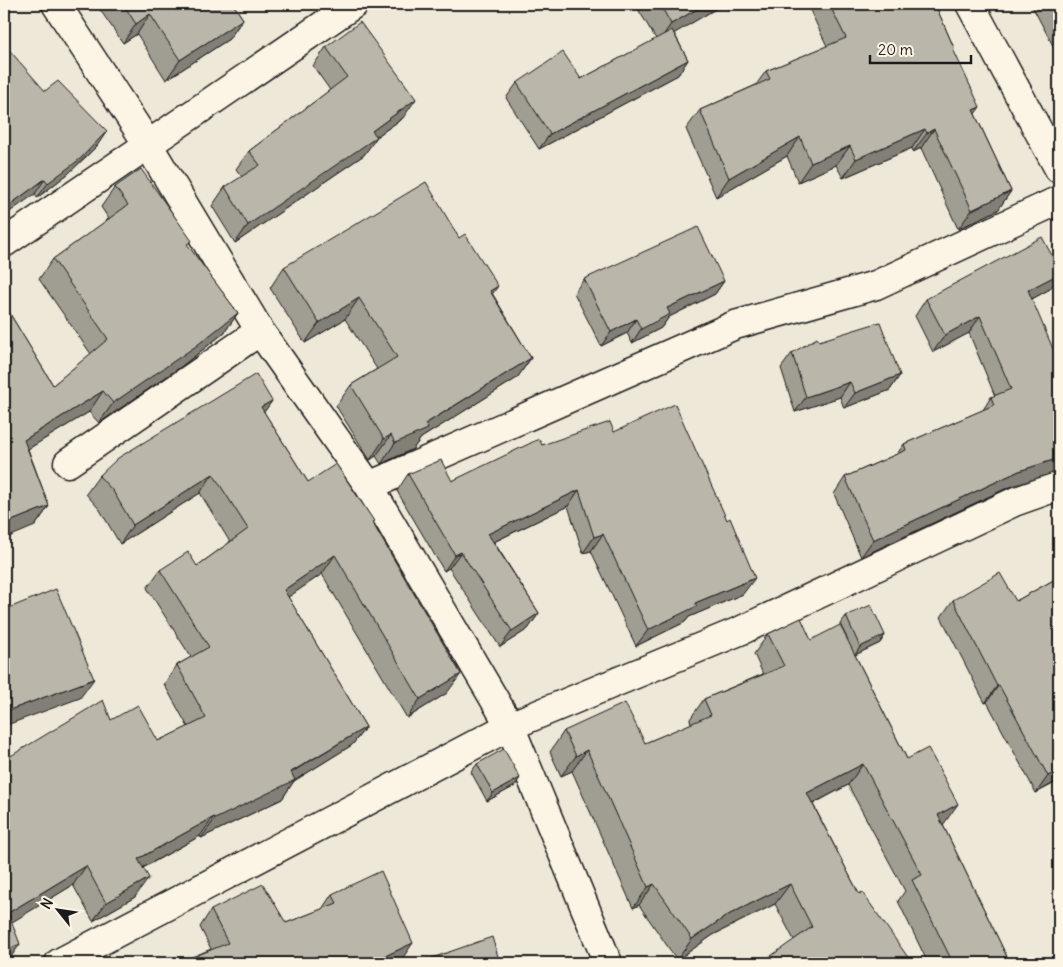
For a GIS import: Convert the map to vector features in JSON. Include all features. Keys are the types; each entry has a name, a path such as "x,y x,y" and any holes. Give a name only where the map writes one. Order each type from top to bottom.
{"street":[{"path":"56,4 147,143 260,331 369,486 510,726 608,963"},
{"path":"4,243 147,143 354,4"},
{"path":"970,4 1059,169"},
{"path":"369,486 734,325 876,285 1059,200"},
{"path":"68,463 260,331"},
{"path":"59,963 510,726 742,630 1014,502 1059,486"}],"building":[{"path":"123,4 233,4 243,19 180,60 150,14 136,24"},
{"path":"660,4 706,4 671,24"},
{"path":"829,4 935,4 953,49 980,107 973,110 1011,191 972,210 934,129 927,133 925,129 856,159 850,146 811,163 800,137 729,178 700,110 770,79 766,71 846,38"},
{"path":"360,22 416,99 372,131 377,137 248,225 225,187 260,165 249,151 347,77 326,47"},
{"path":"672,30 688,60 550,134 517,83 563,52 581,79"},
{"path":"4,44 45,91 58,81 107,131 80,159 48,183 45,179 4,209"},
{"path":"141,169 192,241 187,244 238,313 196,346 113,403 103,391 24,440 49,506 4,524 4,304 53,385 108,339 53,259 128,205 115,187"},
{"path":"426,182 459,238 465,234 498,286 490,291 531,358 425,424 428,429 395,443 391,435 384,439 351,385 397,357 359,298 319,323 284,267"},
{"path":"698,227 724,281 667,308 670,314 641,329 636,319 611,332 584,279"},
{"path":"1042,237 1059,269 1059,274 1028,290 1059,363 1059,458 1019,471 873,540 845,477 906,450 904,444 994,405 991,397 1011,389 980,316 945,335 926,299"},
{"path":"880,322 900,375 855,393 850,382 806,397 792,353 817,338 819,341"},
{"path":"256,374 272,401 261,407 308,482 336,464 374,521 372,522 461,674 420,699 335,555 284,590 366,727 291,772 295,780 215,819 214,817 138,859 149,878 106,903 86,866 8,913 20,944 4,951 4,760 103,700 111,720 138,705 158,741 206,718 177,665 209,647 160,570 188,552 197,566 248,529 213,474 133,525 113,491 99,476 118,458"},
{"path":"675,404 727,520 730,518 755,578 695,603 697,606 648,630 603,534 594,537 579,490 488,534 539,613 512,631 461,552 455,555 408,474 441,460 452,481 539,439 542,445 610,422 614,432"},
{"path":"1000,573 1016,601 1059,577 1059,770 1048,776 999,685 997,686 953,600"},
{"path":"56,589 94,679 4,712 4,610"},
{"path":"871,605 885,635 860,647 846,616"},
{"path":"801,618 811,640 840,625 907,759 928,748 958,804 938,815 1010,963 953,963 912,880 922,875 863,764 807,793 859,894 862,892 912,963 761,963 812,927 790,884 728,915 692,939 654,884 648,887 587,750 576,756 564,731 625,703 645,743 711,715 704,699 784,666 768,634"},
{"path":"504,749 520,778 493,793 477,764"},
{"path":"381,871 413,943 370,963 178,963 228,943 211,910 263,884 286,923 337,903 332,894"},
{"path":"492,937 500,963 434,963 432,958"}]}
